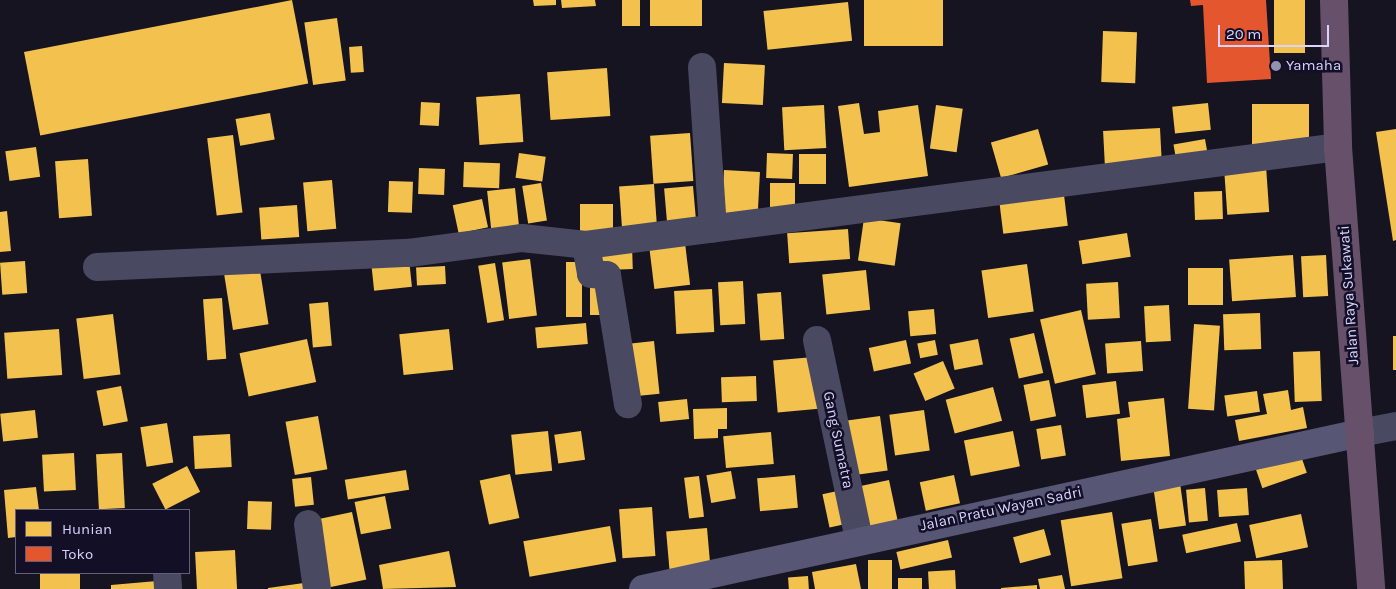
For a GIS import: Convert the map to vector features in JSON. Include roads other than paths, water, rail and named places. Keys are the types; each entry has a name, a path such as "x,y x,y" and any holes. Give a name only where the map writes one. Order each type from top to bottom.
{"highway":[{"name":"Jalan Raya Sukawati","path":"1334,0 1338,147 1371,589"}],"street":[{"path":"702,67 713,229"},
{"path":"97,267 408,253 522,238 586,245 1338,147"},
{"path":"586,245 591,274 606,275 628,404"},
{"name":"Gang Sumatra","path":"817,340 860,539"},
{"path":"1360,433 1396,426"},
{"name":"Jalan Pratu Wayan Sadri","path":"643,589 860,539 1360,433"},
{"path":"308,524 317,589"},
{"path":"167,574 168,589"}],"place":[{"name":"Yamaha","path":"1276,66"}]}
